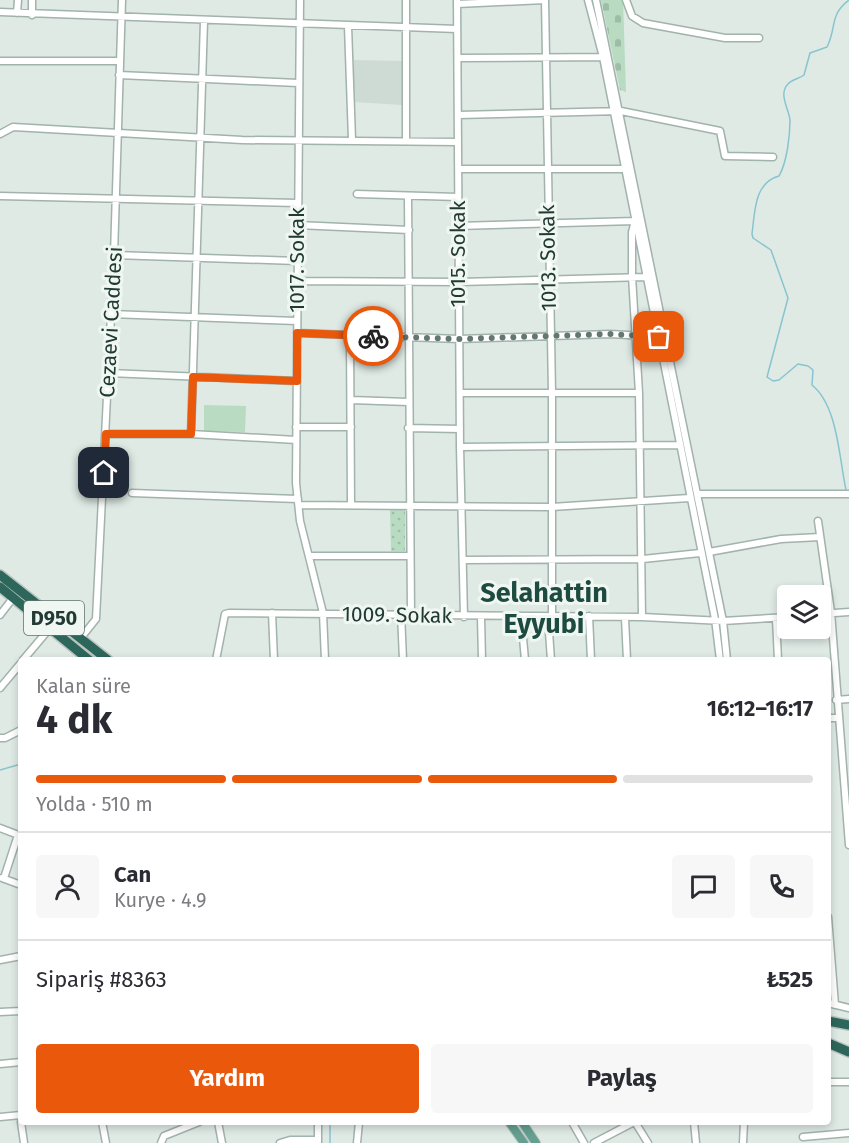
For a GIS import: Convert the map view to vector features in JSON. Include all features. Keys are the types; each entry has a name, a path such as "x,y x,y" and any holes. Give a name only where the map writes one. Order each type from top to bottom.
{"highway":[{"name":"D950","path":"0,575 104,657"},
{"name":"D950","path":"0,587 85,657"},
{"path":"831,1021 849,1025"},
{"path":"831,1044 849,1052"}],"main road":[{"path":"511,1125 524,1143"},
{"path":"524,1125 536,1143"}],"street":[{"path":"17,13 18,0"},
{"path":"32,0 32,15"},
{"name":"Cezaevi Caddesi","path":"80,639 96,619 114,255 122,0"},
{"name":"1017. Sokak","path":"300,0 297,140 296,440 298,502 323,613 325,657"},
{"path":"406,0 406,141"},
{"path":"457,2 545,0"},
{"name":"1013. Sokak","path":"545,0 549,337 552,393 552,617 549,632 551,657"},
{"path":"588,0 606,57"},
{"path":"596,0 617,111 667,338 723,621 727,657"},
{"path":"626,0 632,16 643,23 725,38 759,38"},
{"name":"1015. Sokak","path":"457,2 459,447 464,617"},
{"path":"0,12 300,25 457,29"},
{"path":"191,434 204,21"},
{"path":"348,26 352,140"},
{"path":"458,58 606,57"},
{"path":"0,61 120,62"},
{"path":"119,75 298,83"},
{"path":"617,111 624,169 715,619 720,657"},
{"path":"458,115 617,111 720,131 725,156 773,157"},
{"path":"0,134 13,127 200,138 458,142"},
{"path":"459,169 624,169"},
{"path":"357,194 458,197"},
{"path":"0,196 297,202"},
{"path":"408,197 408,506 411,614"},
{"path":"458,226 635,221"},
{"path":"635,221 632,232 632,276 639,393 642,617"},
{"path":"297,225 409,230"},
{"path":"114,255 297,261"},
{"path":"297,281 549,281 646,277"},
{"path":"111,314 297,321"},
{"path":"297,333 459,339 635,335 667,338"},
{"path":"350,335 351,505"},
{"path":"109,373 297,381"},
{"path":"460,393 639,393"},
{"path":"351,400 408,402"},
{"path":"297,427 351,427"},
{"path":"408,428 460,429"},
{"path":"106,434 191,434 296,440"},
{"path":"459,447 679,445"},
{"path":"132,493 351,505 461,507 552,507 689,498"},
{"path":"697,494 849,494"},
{"path":"818,521 827,585"},
{"path":"709,552 781,539 820,537"},
{"path":"464,560 643,559 700,553"},
{"path":"309,556 410,556"},
{"path":"0,615 13,598"},
{"path":"849,612 831,612 836,700 847,778 849,845"},
{"path":"272,613 274,657"},
{"path":"401,613 403,657"},
{"name":"1009. Sokak","path":"217,657 225,614 401,613 464,617 589,616 723,621 776,618"},
{"path":"521,616 525,657"},
{"path":"589,616 591,657"},
{"path":"481,617 482,657"},
{"path":"624,618 627,657"},
{"path":"776,618 778,657"},
{"path":"25,657 50,628"},
{"path":"0,688 18,666"},
{"path":"836,700 849,699"},
{"path":"831,718 838,718"},
{"path":"0,738 18,731"},
{"path":"0,828 18,834"},
{"path":"18,840 2,877 18,884"},
{"path":"0,960 18,957"},
{"path":"831,1004 849,1008"},
{"path":"0,1012 18,1011"},
{"path":"0,1064 18,1062"},
{"path":"831,1082 849,1082"},
{"path":"0,1116 18,1118"},
{"path":"22,1125 24,1143"},
{"path":"103,1125 106,1143"},
{"path":"161,1143 164,1136 192,1125"},
{"path":"219,1125 222,1143"},
{"path":"280,1143 290,1140 318,1142 318,1125"},
{"path":"357,1143 359,1125"},
{"path":"574,1125 584,1143"},
{"path":"594,1143 629,1125"},
{"path":"637,1125 648,1143"},
{"path":"694,1125 696,1143"},
{"path":"743,1143 744,1125"},
{"path":"803,1137 849,1133"}],"shaded area":[{"path":"354,60 403,61 402,105 354,102"}],"green space":[{"path":"601,0 623,0 626,92 620,90"},
{"path":"204,405 246,406 245,432 204,431"},
{"path":"390,510 405,510 405,551 391,551"}],"waterway":[{"path":"846,490 836,433 827,406 821,394 812,385 813,370 808,366 798,364 779,380 773,381 767,377 788,298 771,250 753,238 752,234 755,207 760,191 771,180 779,176 786,156 790,120 784,97 785,88 791,81 804,75 810,53 827,47 836,16 849,0"},
{"path":"0,770 18,765"},
{"path":"330,1125 330,1143"}],"way so far":[{"path":"373,336 459,339 610,334 659,337"}],"district":[{"name":"Selahattin Eyyubi","path":"544,608"}],"route":[{"path":"104,473 106,434 191,434 193,377 297,381 297,333 373,336"}]}
